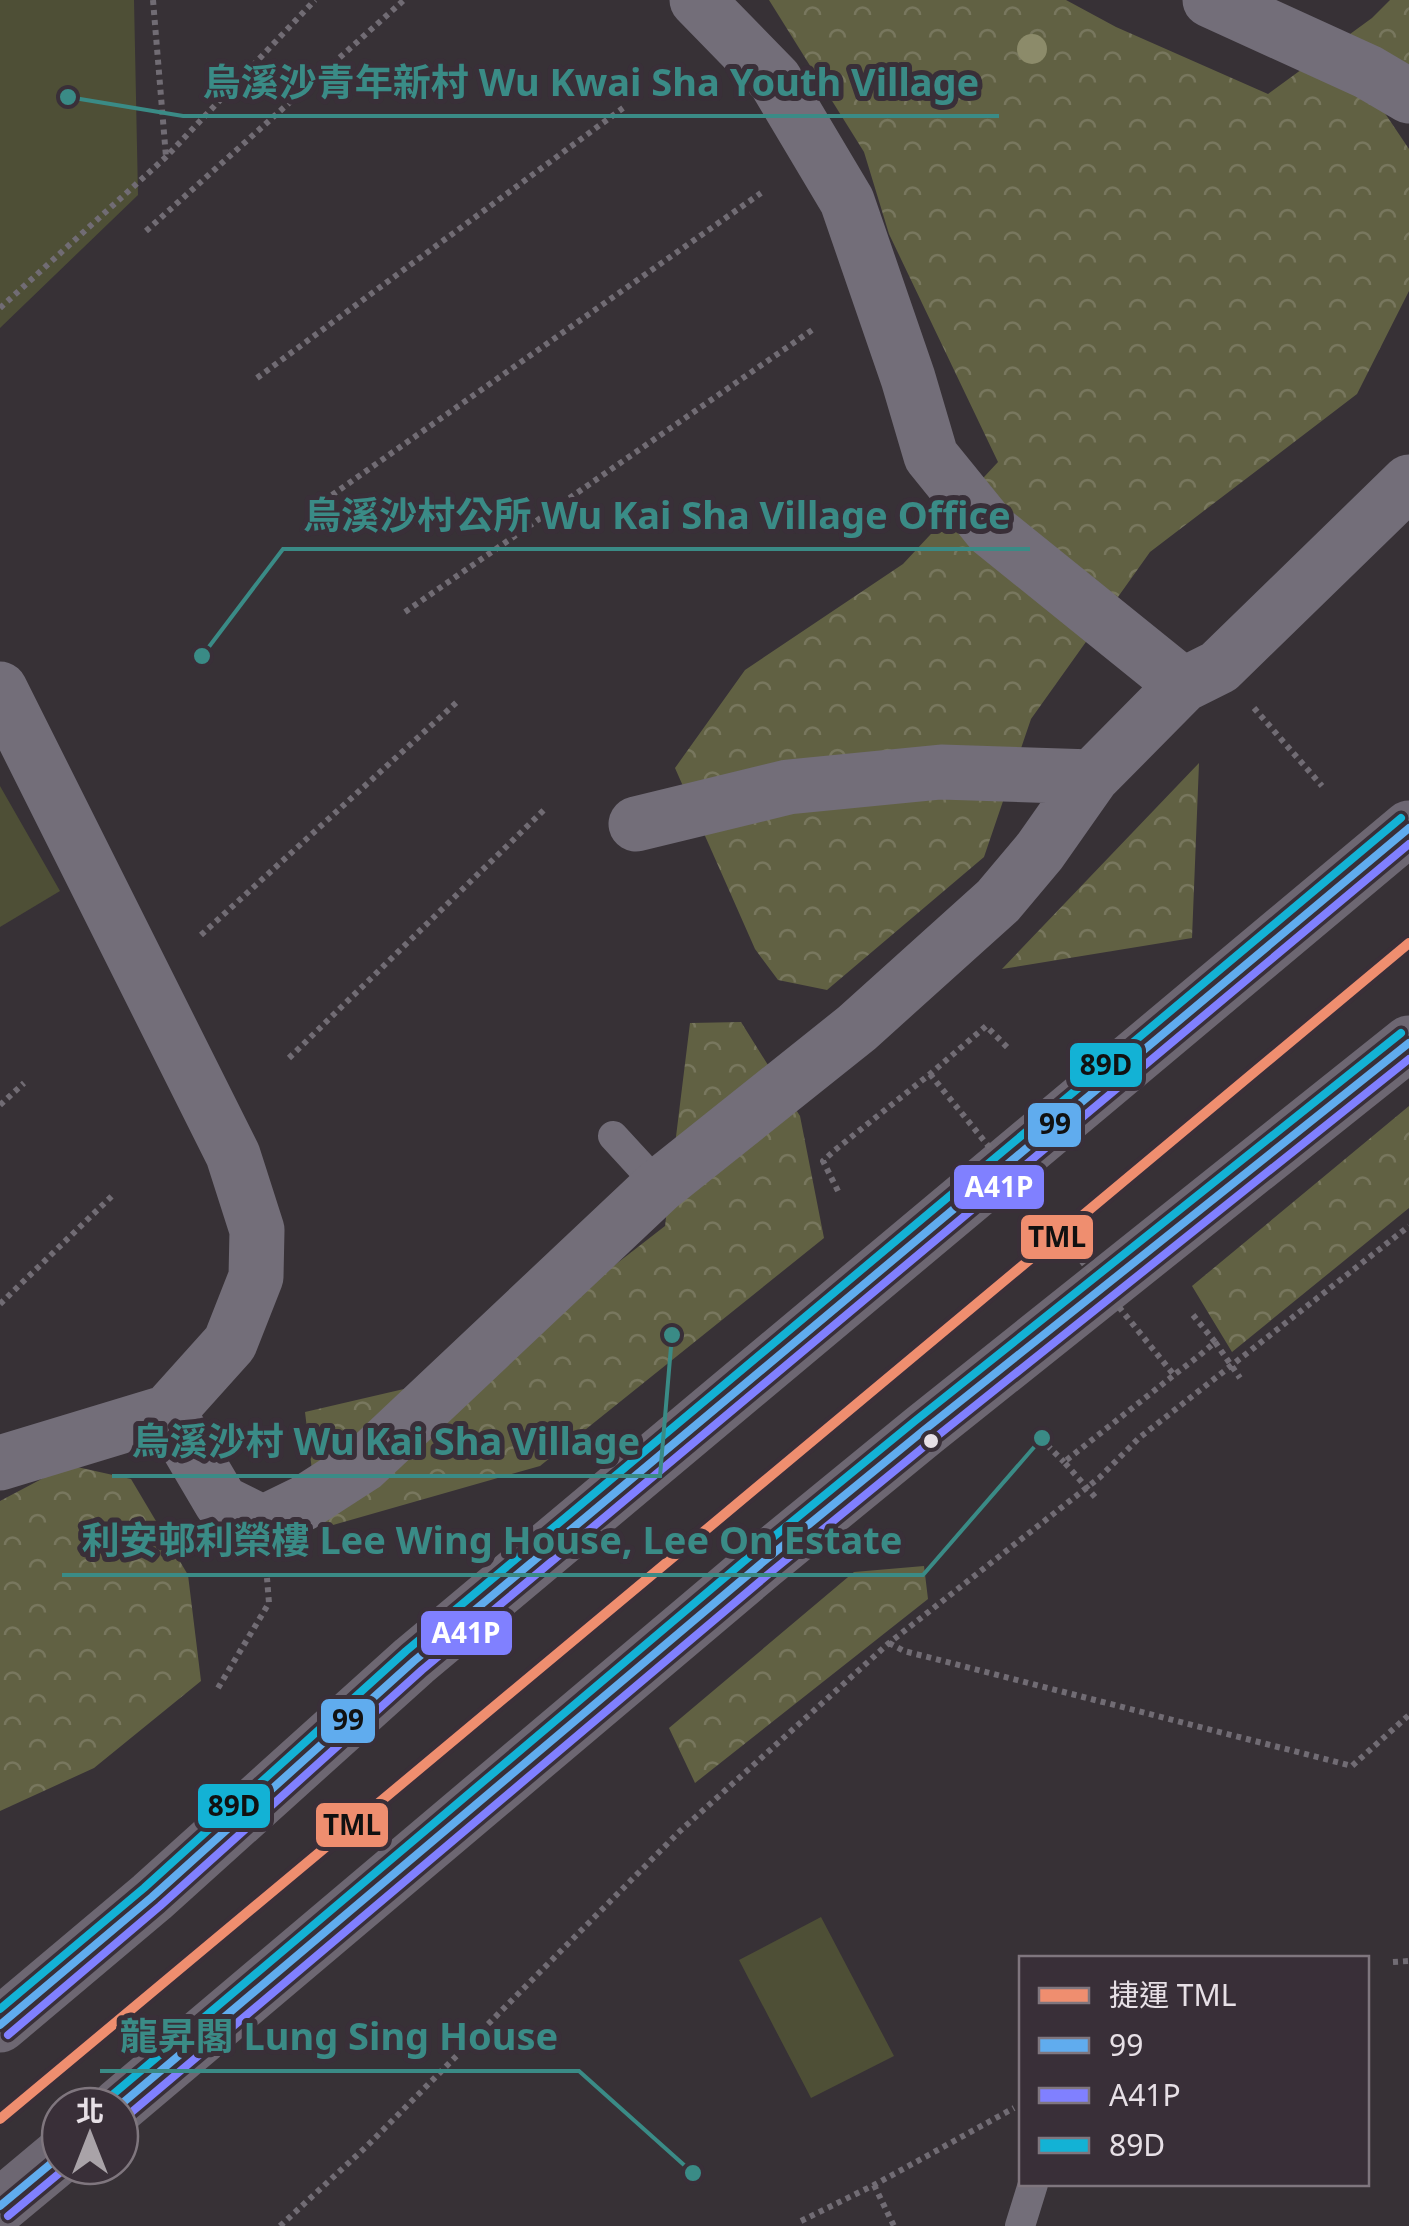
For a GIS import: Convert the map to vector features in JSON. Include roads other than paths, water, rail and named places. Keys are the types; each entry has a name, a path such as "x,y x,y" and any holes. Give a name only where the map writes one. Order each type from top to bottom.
{"main road":[{"path":"0,2025 152,1897 414,1661 1409,828"},
{"path":"140,2088 763,1562 1409,1043"},
{"path":"0,2206 40,2173"}],"street":[{"path":"698,0 775,80 847,201 931,456 990,530 1201,676"},
{"path":"1210,0 1368,72 1409,96"},
{"path":"168,1412 221,1502 264,1523 304,1503 363,1464 659,1186 857,1028 998,900 1040,851 1092,778 1409,482"},
{"path":"0,688 233,1155 257,1230 256,1276 230,1343 168,1412 0,1462"},
{"path":"636,824 788,787 941,772 1092,778"}],"lane":[{"path":"613,1136 659,1186"},
{"path":"1020,2226 1032,2186"}],"metro line":[{"name":"TML","path":"0,2119 1409,943"}],"place":[{"name":"烏溪沙青年新村 Wu Kwai Sha Youth Village","path":"68,97"},
{"name":"烏溪沙村公所 Wu Kai Sha Village Office","path":"202,656"},
{"name":"烏溪沙村 Wu Kai Sha Village","path":"672,1335"},
{"name":"利安邨利榮樓 Lee Wing House, Lee On Estate","path":"1042,1438"},
{"name":"龍昇閣 Lung Sing House","path":"693,2173"}]}
